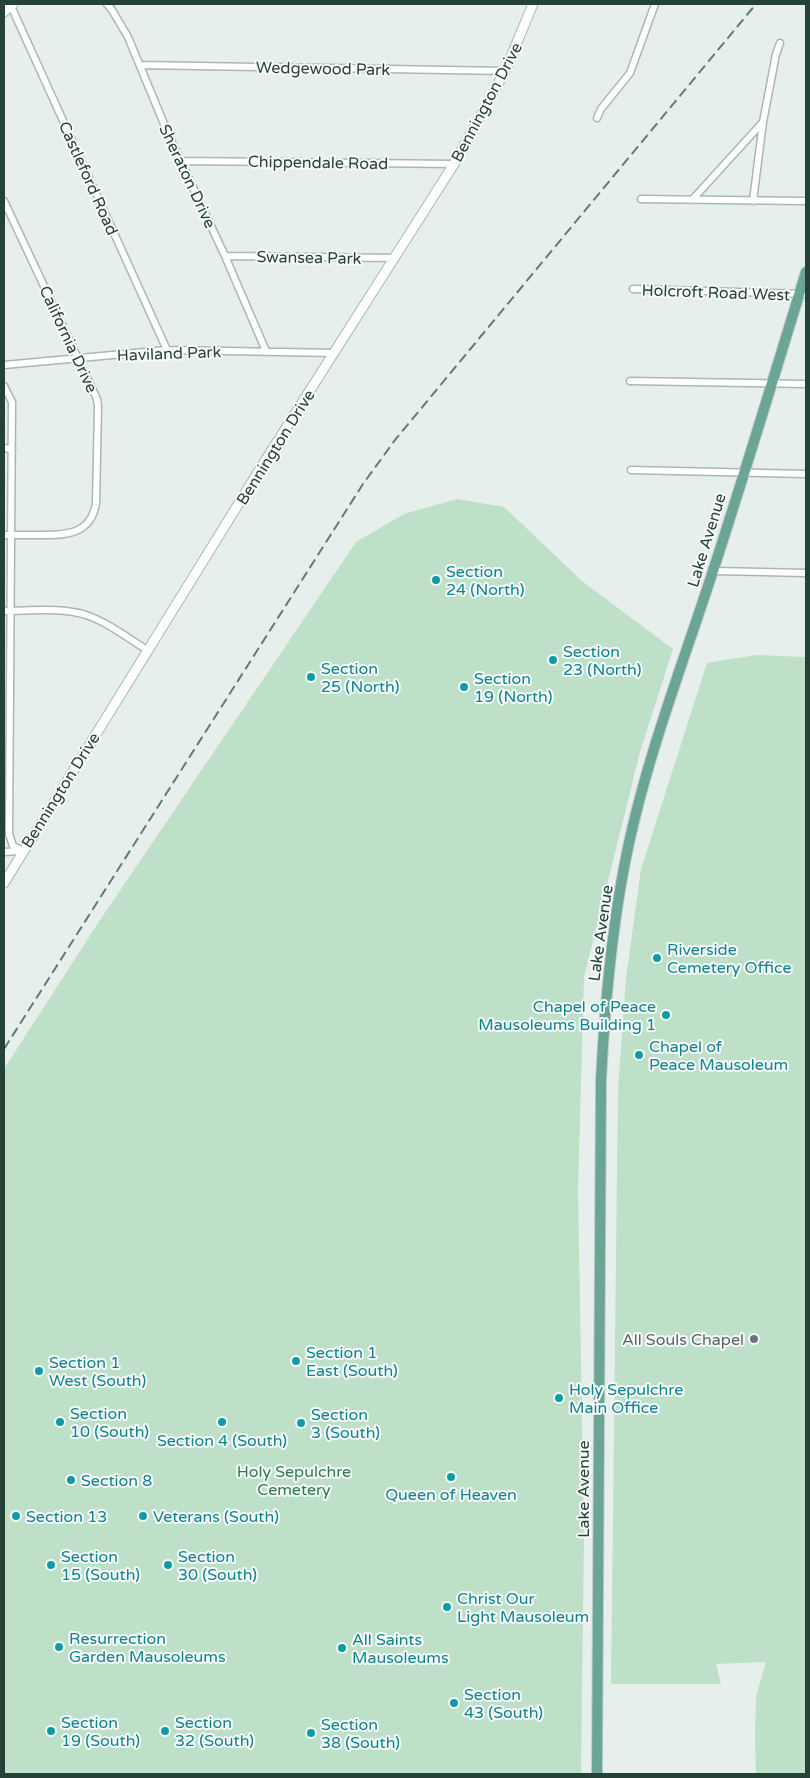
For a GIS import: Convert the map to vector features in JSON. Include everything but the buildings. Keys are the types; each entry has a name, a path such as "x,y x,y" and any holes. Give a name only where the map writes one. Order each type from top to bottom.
{"main road":[{"name":"Lake Avenue","path":"596,1774 601,1080 608,976 615,915 630,841 650,764 772,383 803,294 806,272"}],"street":[{"name":"Sheraton Drive","path":"107,4 121,24 140,65 169,136 225,256 266,351"},
{"name":"Bennington Drive","path":"4,883 147,650 454,164 505,71 533,4"},
{"path":"597,118 601,109 630,73 655,4"},
{"name":"Castleford Road","path":"9,7 167,350"},
{"path":"753,201 763,122 780,42"},
{"name":"Wedgewood Park","path":"140,65 505,71"},
{"path":"692,200 763,122"},
{"name":"Chippendale Road","path":"181,161 454,164"},
{"path":"641,200 806,201"},
{"name":"California Drive","path":"4,201 97,399 96,494 95,511 91,518 81,529 67,534 7,535"},
{"name":"Swansea Park","path":"225,256 394,258"},
{"name":"Holcroft Road West","path":"634,289 803,294"},
{"name":"Haviland Park","path":"4,366 167,350 334,353"},
{"path":"630,381 806,384"},
{"path":"4,386 12,402 12,448 7,535 6,770 9,839 13,846 23,851"},
{"path":"4,448 12,448"},
{"path":"631,470 806,474"},
{"path":"713,571 806,573"},
{"path":"7,610 60,611 84,615 97,620 147,650"},
{"path":"4,852 23,851"}],"green space":[{"name":"Holy Sepulchre Cemetery","path":"457,499 504,507 582,581 673,649 640,752 584,977 578,1190 584,1535 581,1774 4,1774 4,1069 98,923 356,542 404,514"},
{"path":"756,655 806,657 806,1774 756,1774 756,1696 766,1662 716,1664 721,1684 611,1684 618,1089 626,978 641,869 707,663"}],"railway":[{"path":"4,1049 363,484 395,440 756,4"}],"place":[{"name":"Section 24 (North)","path":"436,580"},
{"name":"Section 23 (North)","path":"553,660"},
{"name":"Section 25 (North)","path":"311,677"},
{"name":"Section 19 (North)","path":"464,687"},
{"name":"Riverside Cemetery Office","path":"657,958"},
{"name":"Chapel of Peace Mausoleums Building 1","path":"666,1015"},
{"name":"Chapel of Peace Mausoleum","path":"639,1055"},
{"name":"All Souls Chapel","path":"754,1339"},
{"name":"Section 1 East (South)","path":"296,1361"},
{"name":"Section 1 West (South)","path":"39,1371"},
{"name":"Holy Sepulchre Main Office","path":"559,1398"},
{"name":"Section 10 (South)","path":"60,1422"},
{"name":"Section 4 (South)","path":"222,1422"},
{"name":"Section 3 (South)","path":"301,1423"},
{"name":"Queen of Heaven","path":"451,1477"},
{"name":"Section 8","path":"71,1480"},
{"name":"Section 13","path":"16,1516"},
{"name":"Veterans (South)","path":"143,1516"},
{"name":"Section 15 (South)","path":"51,1565"},
{"name":"Section 30 (South)","path":"168,1565"},
{"name":"Christ Our Light Mausoleum","path":"447,1607"},
{"name":"Resurrection Garden Mausoleums","path":"59,1647"},
{"name":"All Saints Mausoleums","path":"342,1648"},
{"name":"Section 43 (South)","path":"454,1703"},
{"name":"Section 19 (South)","path":"51,1731"},
{"name":"Section 32 (South)","path":"165,1731"},
{"name":"Section 38 (South)","path":"311,1733"}]}
